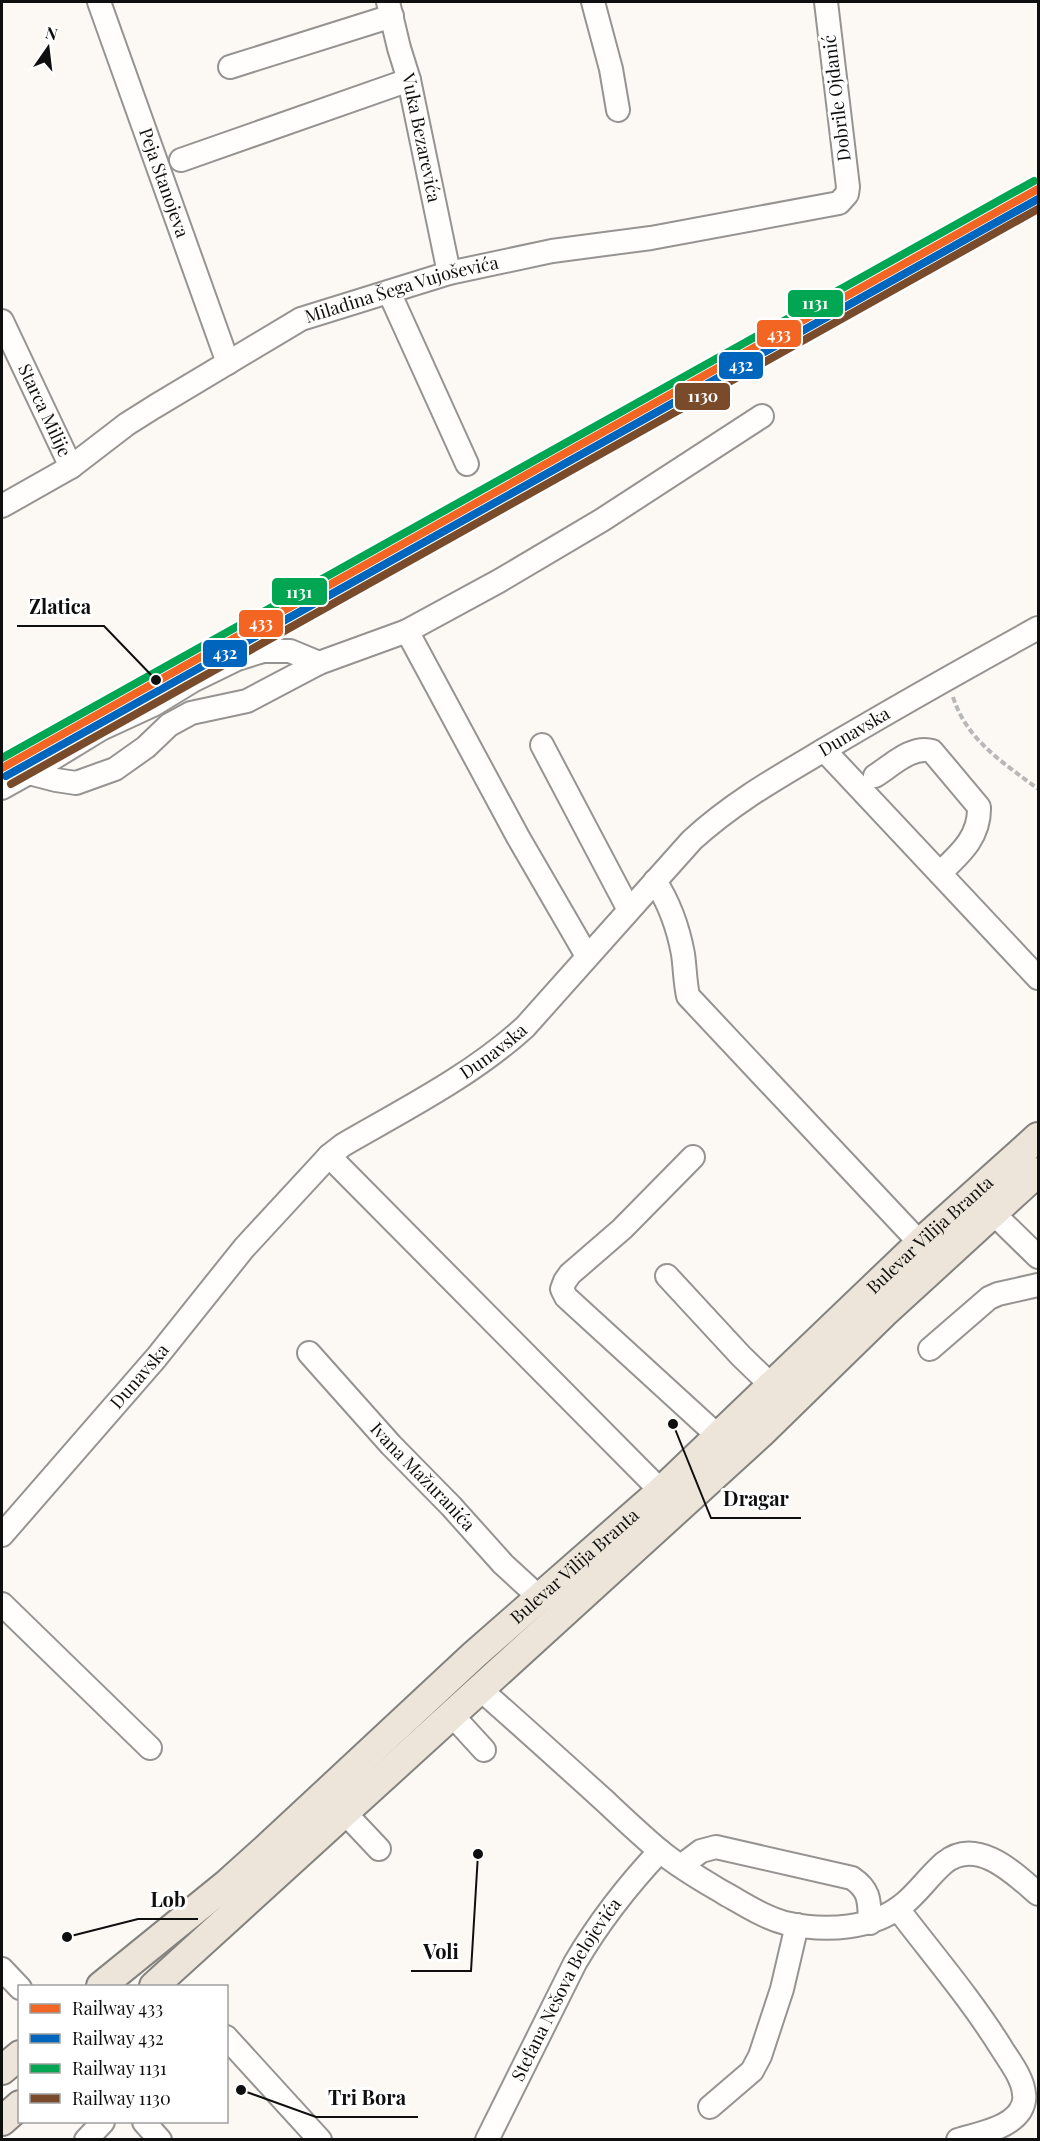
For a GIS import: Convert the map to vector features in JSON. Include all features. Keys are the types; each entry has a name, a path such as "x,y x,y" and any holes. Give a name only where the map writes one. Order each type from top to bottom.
{"main road":[{"name":"Bulevar Vilija Branta","path":"102,1985 228,1884 474,1655 661,1491 920,1243 1038,1137"},
{"name":"Bulevar Vilija Branta","path":"155,1985 760,1434 884,1313 1038,1172"},
{"path":"2,2070 18,2057"},
{"path":"2,2121 18,2107"}],"street":[{"name":"Peja Stanojeva","path":"99,2 228,363"},
{"path":"593,2 611,69 618,110"},
{"name":"Dobrile Ojdanić","path":"826,2 847,194"},
{"path":"230,67 390,9"},
{"name":"Vuka Bezarevića","path":"390,9 409,80 449,273"},
{"path":"181,160 409,80"},
{"name":"Miladina Šega Vujoševića","path":"2,506 71,467 127,424 301,319 449,273 552,251 651,238 839,203 847,194"},
{"path":"389,292 467,464"},
{"name":"Starca Milije","path":"2,321 71,467"},
{"path":"29,773 76,783 115,769 146,747 169,725 191,713 247,701 319,663 407,631 499,581 602,520 762,416"},
{"name":"Dunavska","path":"2,1535 156,1358 244,1248 329,1156 343,1145 457,1078 505,1045 525,1027 692,840 715,819 768,782 1038,628"},
{"path":"407,631 518,837 587,956"},
{"path":"2,788 101,729 153,705 194,680 237,659 263,651 290,651 319,663"},
{"path":"542,745 629,910"},
{"path":"875,776 915,750 924,748 932,751 979,807 980,818 965,850 940,873"},
{"path":"824,750 1038,978"},
{"path":"655,881 668,900 677,924 684,957 684,980 688,996 920,1243"},
{"path":"329,1156 661,1491"},
{"path":"693,1157 622,1229 570,1274 562,1289 572,1302 718,1436"},
{"path":"993,1213 1038,1257"},
{"path":"667,1276 771,1385"},
{"path":"930,1349 989,1298 1038,1285"},
{"name":"Ivana Mažuranića","path":"309,1353 502,1564 540,1598"},
{"path":"2,1604 150,1748"},
{"path":"480,1689 660,1851 755,1911 771,1918 797,1925 833,1928 870,1923 898,1909 908,1901 944,1863 953,1857 964,1855 985,1857 999,1862 1038,1894"},
{"path":"452,1715 484,1750"},
{"path":"345,1813 379,1849"},
{"path":"681,1866 701,1851 716,1847 852,1878 863,1885 869,1898 870,1923"},
{"name":"Stefana Nešova Belojevića","path":"486,2139 590,1937 618,1898 660,1851"},
{"path":"898,1909 982,2018 1016,2070 1024,2093 1024,2102 1020,2111 1012,2118 1001,2125 958,2139"},
{"path":"711,2107 752,2072 760,2056 782,1989 797,1925"},
{"path":"2,1969 18,1986"},
{"path":"228,2039 320,2139"},
{"path":"86,2139 101,2123"},
{"path":"146,2123 160,2139"}],"path":[{"path":"945,679 956,706 983,747 1038,789"}],"rail line":[{"name":"1131","path":"2,758 1034,181"},
{"name":"433","path":"2,768 1038,189"},
{"name":"432","path":"6,776 1038,199"},
{"name":"1130","path":"11,784 1038,209"}],"place":[{"name":"Zlatica","path":"156,680"},
{"name":"Dragar","path":"673,1424"},
{"name":"Voli","path":"478,1854"},
{"name":"Lob","path":"67,1937"},
{"name":"Tri Bora","path":"241,2090"}]}
